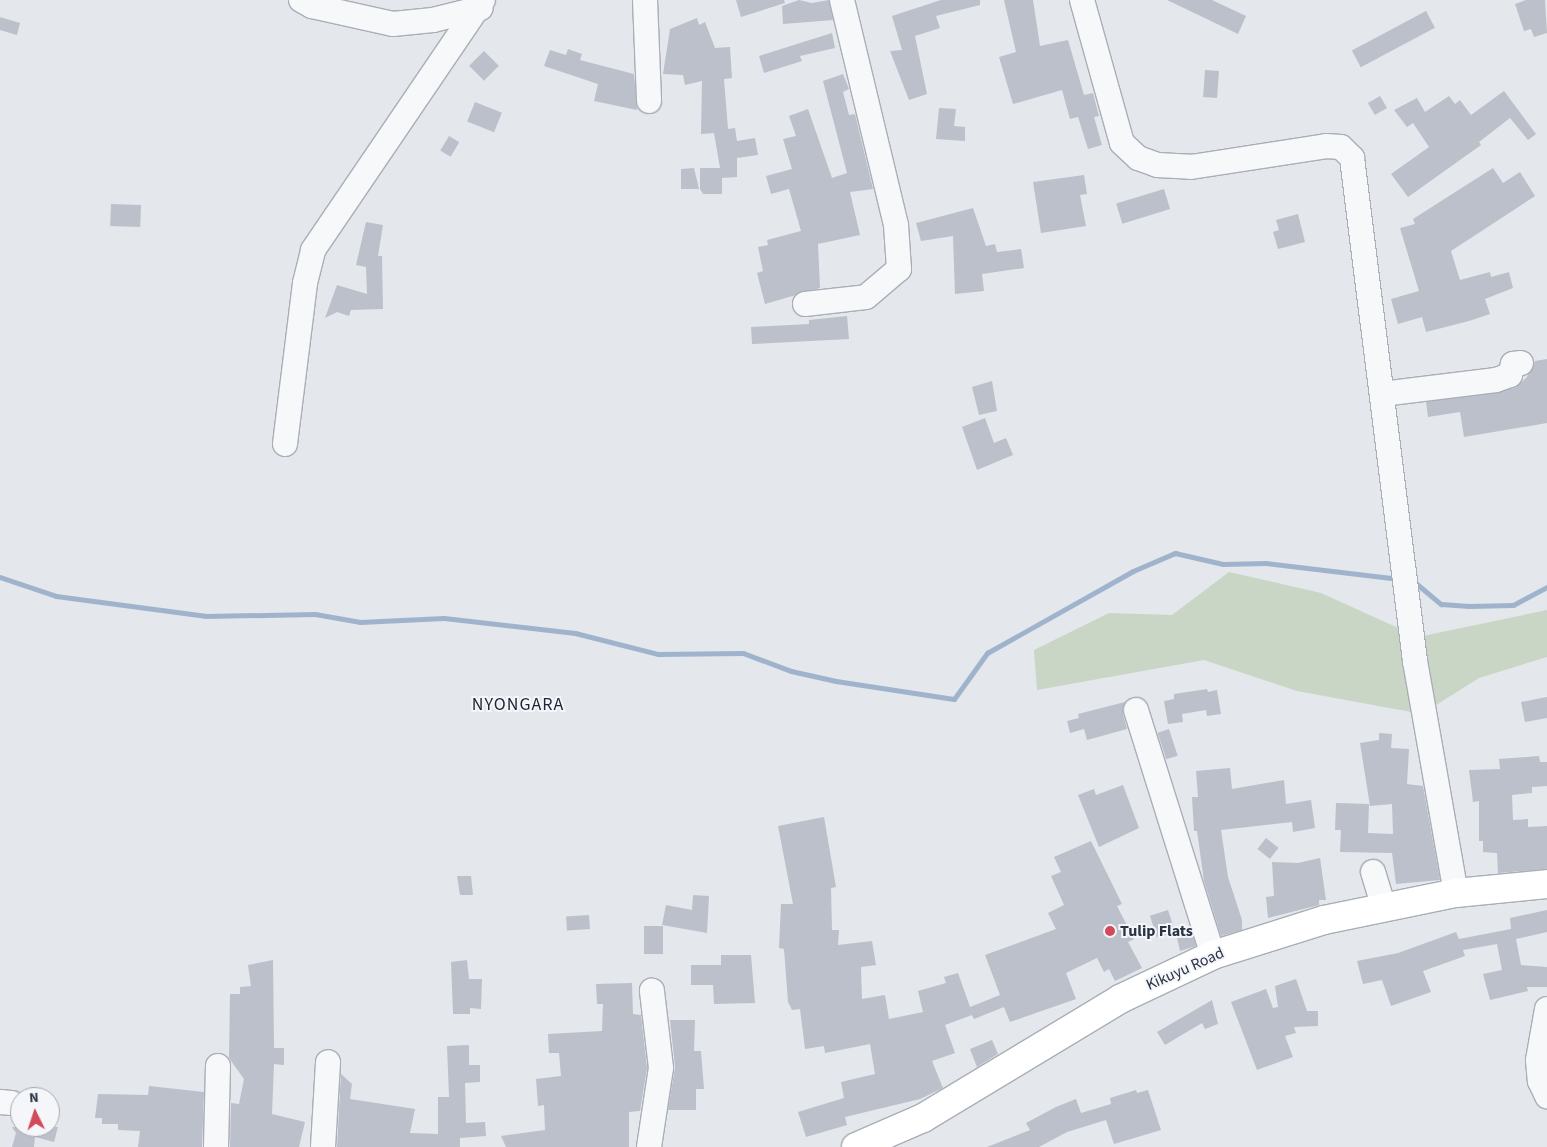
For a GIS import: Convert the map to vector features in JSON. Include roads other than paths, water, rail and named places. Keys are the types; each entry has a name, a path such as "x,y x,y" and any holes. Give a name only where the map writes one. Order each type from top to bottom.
{"main road":[{"name":"Kikuyu Road","path":"856,1147 923,1118 1120,999 1213,955 1324,920 1456,893 1547,884"}],"street":[{"path":"301,0 312,6 393,24 496,0"},
{"path":"645,0 649,101"},
{"path":"805,304 866,297 899,268 896,225 842,0"},
{"path":"1082,0 1122,143 1138,158 1157,165 1191,166 1326,146 1348,151 1356,176 1415,661 1456,893"},
{"path":"285,444 305,283 313,250 479,5"},
{"path":"1382,394 1496,380 1510,375 1513,364 1521,363"},
{"path":"1136,710 1213,955"},
{"path":"1373,872 1384,908"},
{"path":"649,1147 661,1068 652,991"},
{"path":"1547,1009 1538,1060 1540,1080 1547,1096"},
{"path":"323,1147 328,1062"},
{"path":"216,1147 218,1066"}],"waterway":[{"path":"0,577 56,596 205,616 315,614 360,622 444,618 575,633 658,654 743,653 791,671 836,681 954,699 987,653 1133,571 1175,553 1223,564 1266,563 1391,578"},
{"path":"1412,580 1441,604 1469,606 1513,605 1547,587"}],"place":[{"name":"Tulip Flats","path":"1110,931"}],"district":[{"name":"NYONGARA","path":"518,705"}]}
